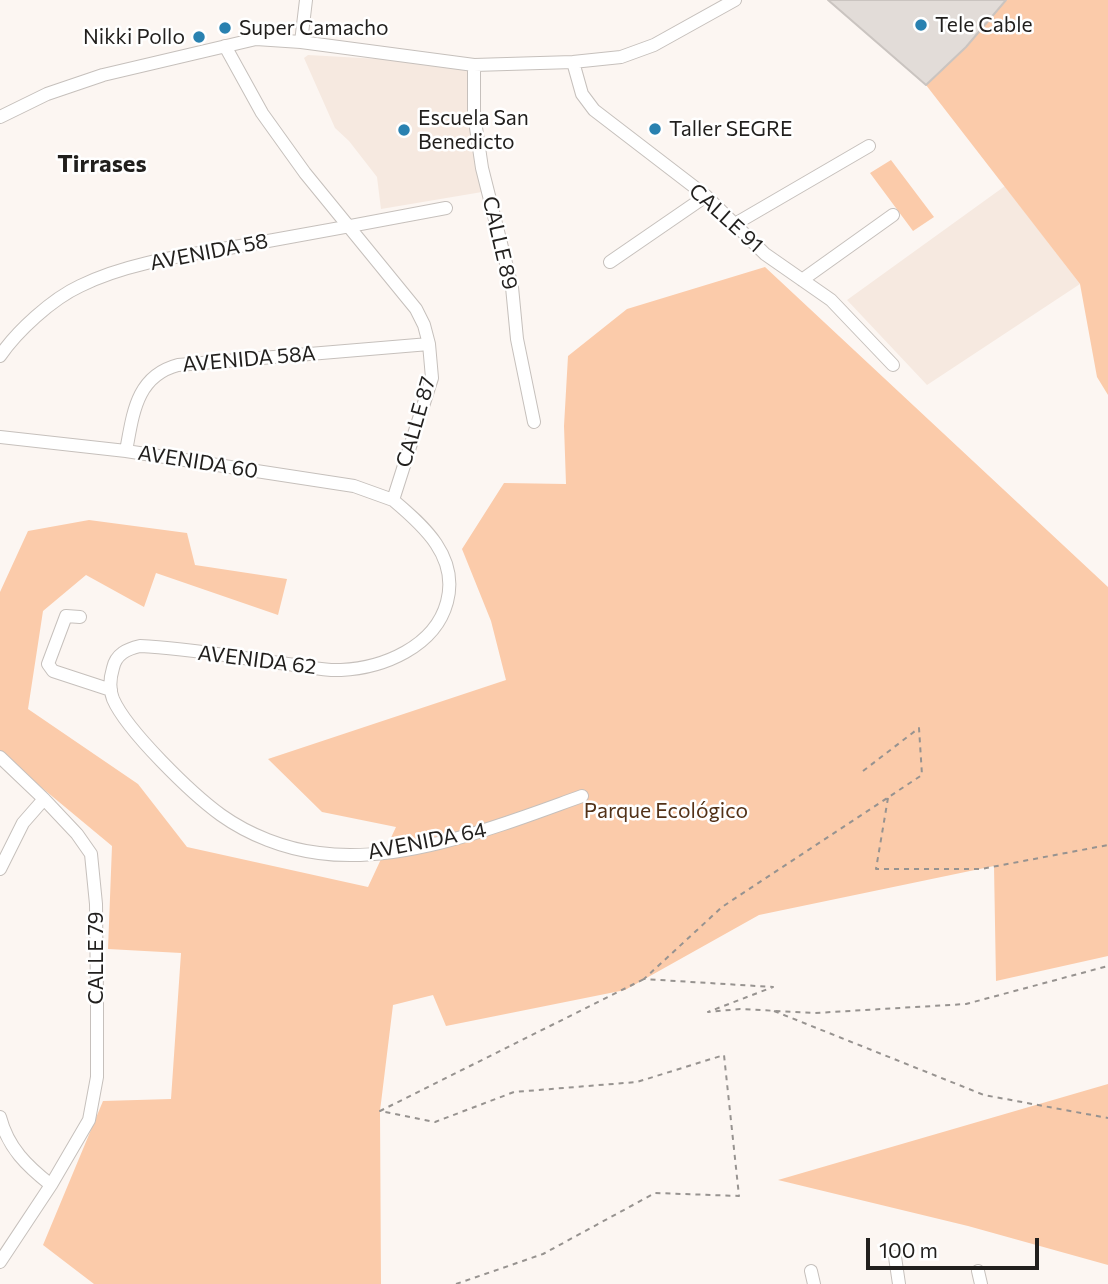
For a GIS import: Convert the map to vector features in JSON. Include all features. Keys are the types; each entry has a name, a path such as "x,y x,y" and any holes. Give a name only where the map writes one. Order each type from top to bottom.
{"street":[{"path":"302,42 306,0"},
{"path":"0,117 47,94 103,75 256,39 302,42 474,65 573,62 621,57 654,45 735,0"},
{"name":"CALLE 87","path":"225,46 262,113 305,173 416,309 424,326 429,344 432,378 393,500"},
{"name":"CALLE 91","path":"573,62 582,94 594,110 706,196 765,254 831,300 893,365"},
{"name":"CALLE 89","path":"474,65 474,114 482,168 512,287 517,339 534,422"},
{"path":"735,224 869,146"},
{"path":"610,262 706,196"},
{"name":"AVENIDA 58","path":"0,356 10,341 31,320 77,287 121,270 172,258 446,208"},
{"path":"802,280 893,215"},
{"name":"AVENIDA 58A","path":"126,451 139,394 146,383 166,368 429,344"},
{"name":"AVENIDA 60","path":"0,437 126,451 354,486 393,500"},
{"name":"AVENIDA 62","path":"111,690 114,662 129,649 156,647 338,671 382,663 402,654 424,639 437,624 445,610 449,594 443,557 432,536 393,500"},
{"path":"80,617 66,616 48,663 53,671 111,690"},
{"name":"AVENIDA 64","path":"111,690 128,723 208,804 247,830 296,849 339,856 386,853 475,834 582,796"},
{"name":"CALLE 79","path":"0,757 44,799 84,843 90,854 96,904 97,1065 89,1120 51,1185 0,1262"},
{"path":"0,869 23,823 44,799"},
{"path":"0,1117 10,1144 19,1157 51,1185"},
{"path":"895,1257 899,1284"}],"path":[{"path":"456,1284 542,1254 655,1193 739,1196 724,1055 636,1082 514,1092 435,1122 380,1111 644,979 722,907 922,775 919,728 863,771"},
{"path":"888,798 876,869 981,869 1108,845"},
{"path":"644,979 773,987 708,1012 740,1009 815,1013 966,1004 1108,966"},
{"path":"772,1011 984,1095 1108,1118"}],"shaded area":[{"name":"Escuela San Benedicto","path":"308,55 470,64 488,191 381,209 377,177 349,141 335,128 304,58"},
{"path":"1005,186 1080,284 927,385 847,300"}],"green space":[{"path":"1003,0 1108,0 1108,395 1097,377 1080,284 926,85"},
{"path":"891,160 934,217 913,231 870,173"},
{"name":"Parque Ecológico","path":"765,267 1108,587 1108,956 996,981 994,866 759,915 625,990 446,1026 433,995 393,1005 380,1111 381,1284 94,1284 43,1245 103,1101 171,1099 181,953 108,949 112,846 0,753 0,592 28,531 89,520 187,533 195,565 287,579 278,615 156,573 144,607 86,575 43,611 28,709 138,784 187,847 368,887 396,827 322,812 268,759 506,680 491,621 462,549 504,483 566,484 564,426 568,356 627,309"},
{"path":"1108,1084 1108,1265 968,1226 778,1180"}],"building":[{"name":"Tele Cable","path":"828,0 1006,0 966,47 926,85"}],"place":[{"name":"Tele Cable","path":"921,25"},
{"name":"Super Camacho","path":"225,28"},
{"name":"Nikki Pollo","path":"199,37"},
{"name":"Taller SEGRE","path":"655,129"},
{"name":"Escuela San Benedicto","path":"404,130"}],"district":[{"name":"Tirrases","path":"102,164"}]}
